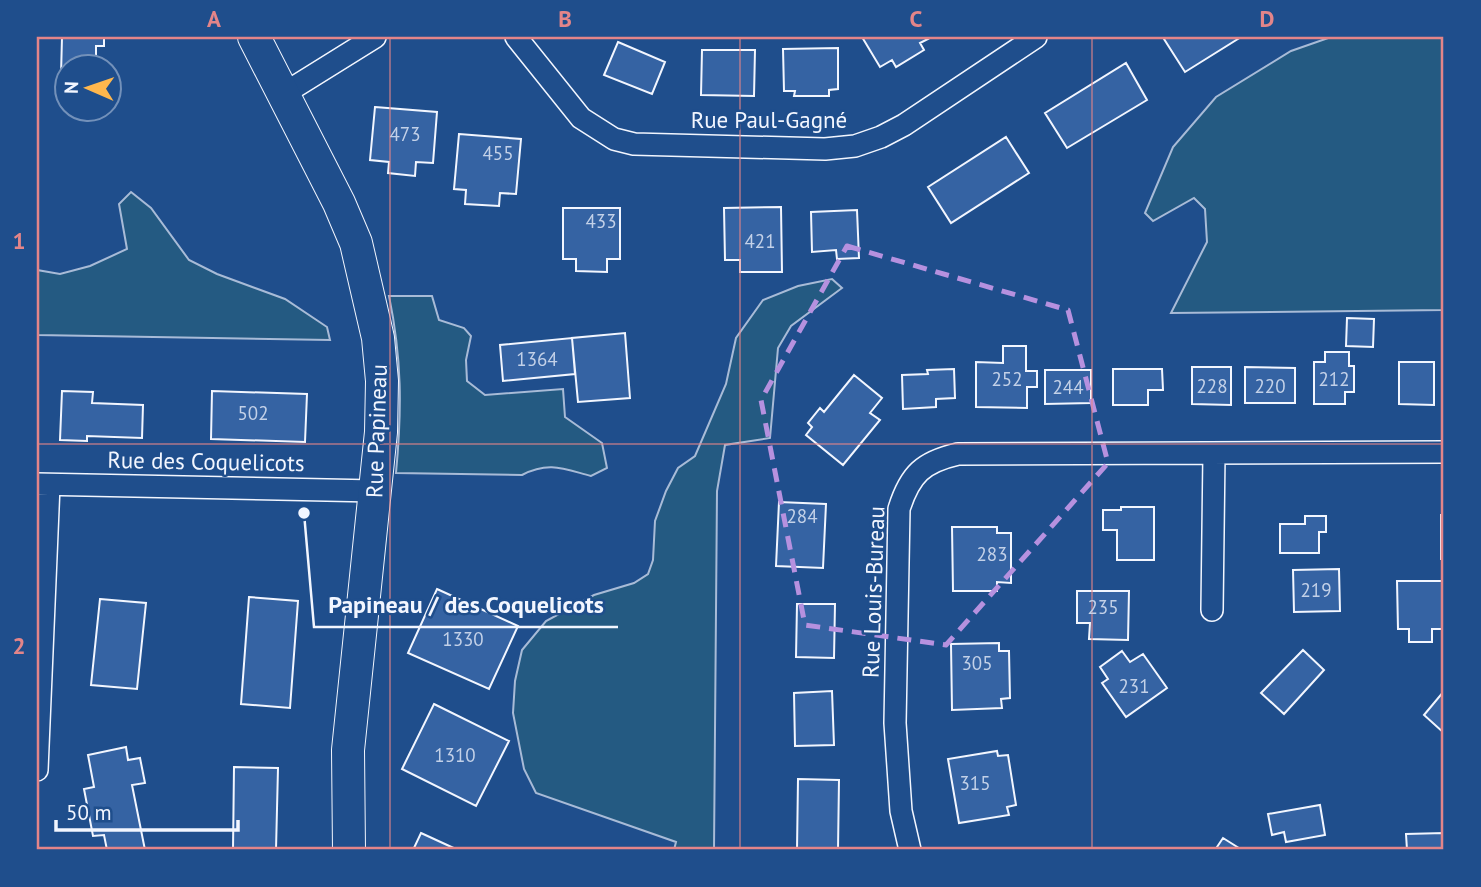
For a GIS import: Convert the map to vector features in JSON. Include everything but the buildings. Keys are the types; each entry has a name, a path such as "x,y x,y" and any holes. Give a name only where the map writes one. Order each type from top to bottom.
{"street":[{"name":"Rue Papineau","path":"254,37 339,202 356,243 378,338 382,381 375,491 348,750 349,850"},
{"path":"285,93 375,37"},
{"name":"Rue Paul-Gagné","path":"516,37 581,118 614,139 662,146 825,149 855,146 904,125 1036,37"},
{"name":"Rue Louis-Bureau","path":"910,850 901,811 895,723 898,549 899,509 906,487 918,471 939,458 958,454 1444,452"},
{"path":"1212,610 1214,454"},
{"path":"37,770 43,485"},
{"name":"Rue des Coquelicots","path":"43,485 375,491"}],"highlighted area":[{"path":"847,246 1068,310 1108,463 946,645 805,625 761,400"}],"shaded area":[{"path":"1331,37 1444,37 1444,310 1171,313 1207,242 1205,209 1194,198 1153,221 1145,213 1173,147 1216,97 1291,51"},
{"path":"131,192 151,208 189,260 217,274 285,299 327,327 330,340 37,335 37,270 60,274 90,266 127,249 119,204"},
{"path":"832,279 842,288 791,326 778,348 770,438 725,445 717,491 714,850 674,850 676,842 536,793 524,769 513,713 515,681 522,650 546,621 594,595 634,583 648,574 653,560 655,521 666,491 678,468 695,456 726,384 736,338 763,300 798,286"},
{"path":"389,296 432,296 439,320 464,328 471,336 466,360 467,381 485,395 563,389 565,417 602,443 607,468 591,476 549,467 522,475 396,473 400,384"}],"place":[{"name":"Papineau / des Coquelicots","path":"304,513"}]}
